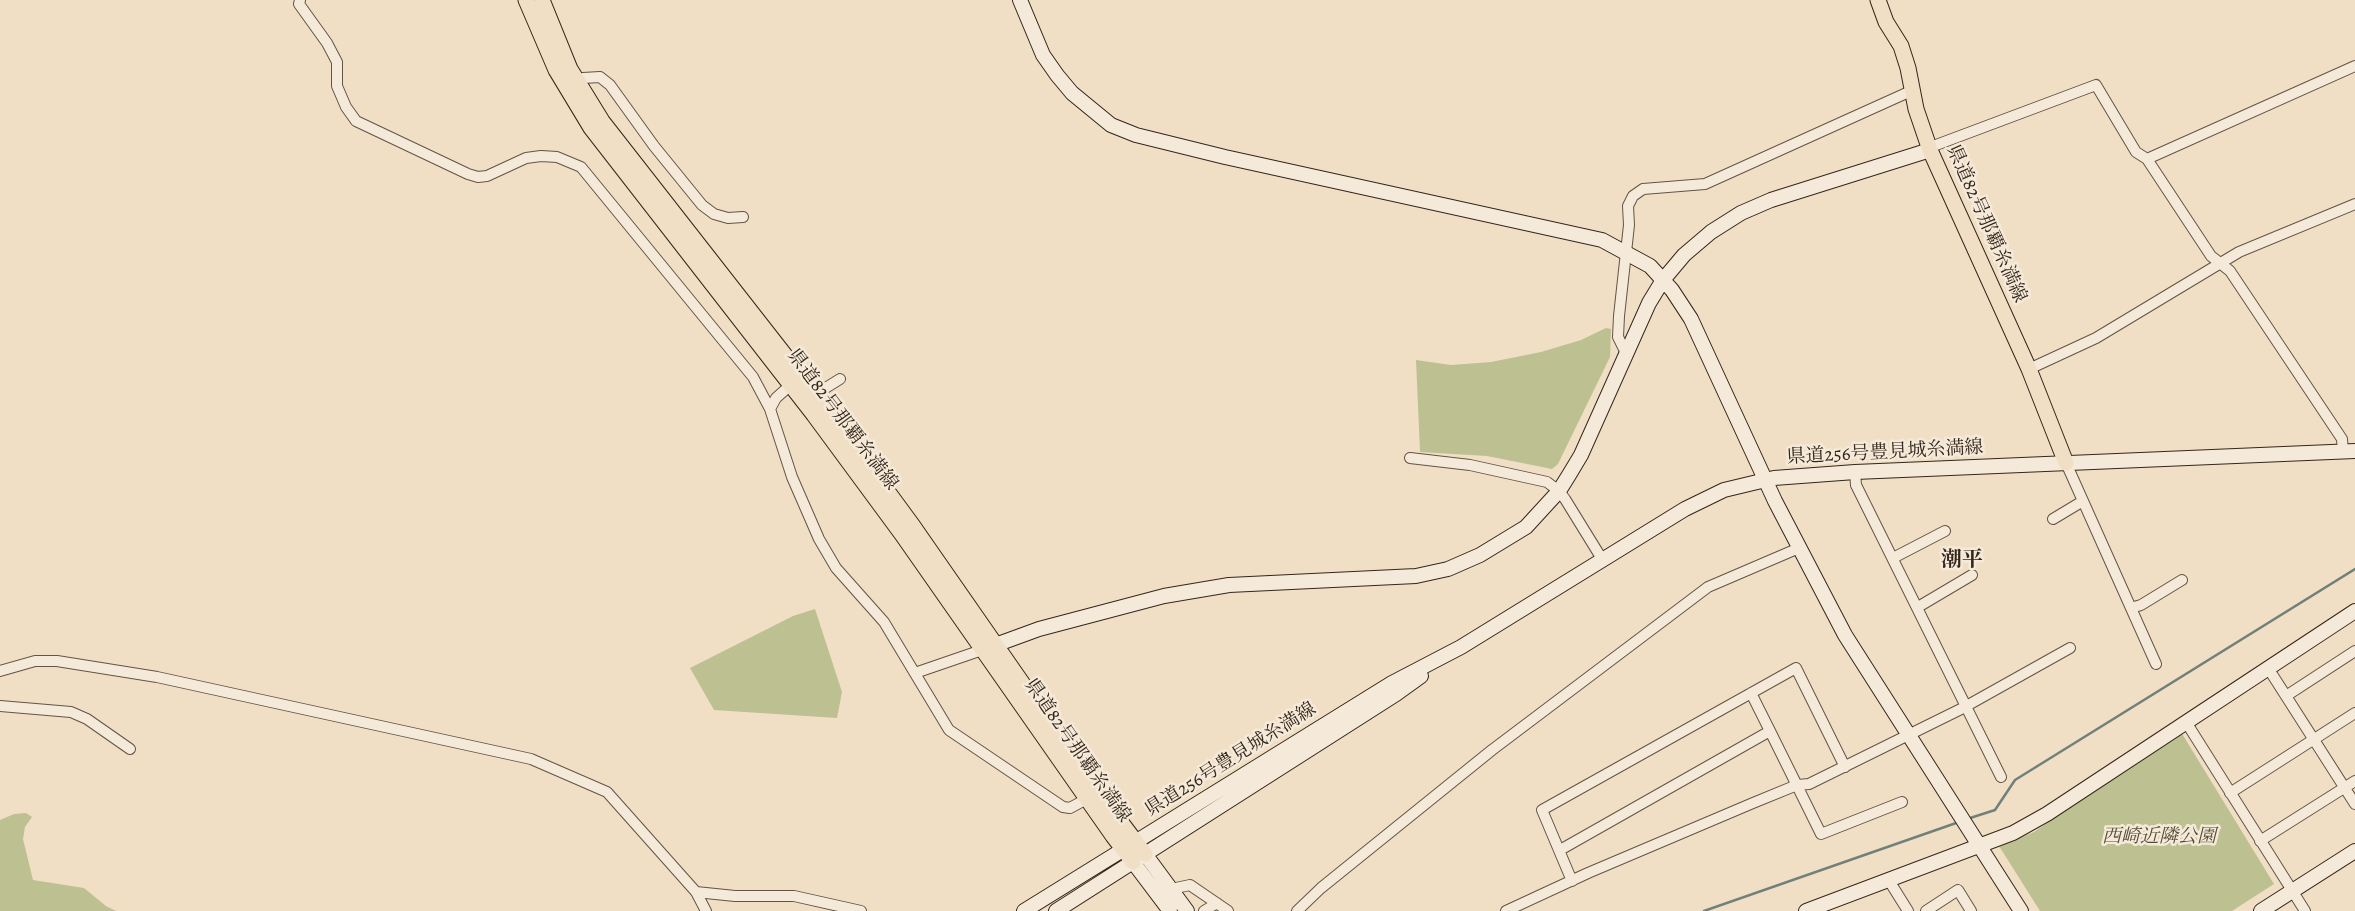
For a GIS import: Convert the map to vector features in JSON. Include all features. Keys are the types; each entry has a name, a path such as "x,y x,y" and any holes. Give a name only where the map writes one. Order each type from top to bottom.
{"main road":[{"name":"県道82号那覇糸満線","path":"526,0 546,50 620,145 796,380 913,526 989,648 1139,858"},
{"name":"県道82号那覇糸満線","path":"542,0 572,85"},
{"name":"県道82号那覇糸満線","path":"1878,0 1886,22 1901,46 1908,68 1911,91 1930,150 2029,369 2066,463"}],"street":[{"path":"300,0 299,4 327,43 336,62 337,86 346,107 356,121 478,177 487,176 526,158 541,156 556,157 580,166 753,377 770,409 792,477 820,539 836,568 884,622 949,730 1063,808 1070,808 1093,796"},
{"path":"1020,0 1043,55 1057,75 1072,93 1111,125 1136,135 1225,157 1602,240 1625,250 1650,266 1681,301 1691,319 1798,548 1845,635 1949,801 1979,844 2021,911"},
{"path":"2147,159 2355,66"},
{"path":"572,85 583,78 600,77 610,85 654,146 702,205 714,214 728,218 743,217"},
{"path":"915,673 1039,629 1134,602 1238,585 1392,578 1432,573 1480,555 1526,527 1558,490 1581,455 1649,303 1663,280 1684,255 1711,232 1742,213 1771,200 1930,150 1936,145 2096,85 2136,152 2147,159 2211,256 2222,262 2230,271 2349,451"},
{"path":"1626,353 1618,337 1625,250 1629,225 1628,206 1633,196 1643,189 1705,184 1911,91"},
{"path":"2029,369 2096,338 2239,252 2355,204"},
{"path":"810,398 840,379"},
{"path":"770,409 776,398 796,380"},
{"name":"県道256号豊見城糸満線","path":"1024,911 1128,844 1392,683 1461,646 1698,501 1741,485 1765,479 1855,472 2349,451"},
{"path":"1410,458 1470,465 1547,482 1558,490 1602,559"},
{"path":"2066,463 2156,664"},
{"path":"1855,472 1856,485 2001,777"},
{"path":"2053,519 2082,501"},
{"path":"1893,558 1946,531"},
{"path":"1296,911 1492,750 1708,587 1798,548"},
{"path":"1918,607 1972,575"},
{"path":"2131,608 2141,605 2182,580"},
{"path":"1806,911 1979,844 2013,833 2047,814 2355,611"},
{"name":"県道256号豊見城糸満線","path":"1056,911 1396,694 1461,646"},
{"path":"1506,911 1572,880 1797,785 1809,784 1961,709 2070,648"},
{"path":"2286,696 2355,651"},
{"path":"0,671 35,661 57,661 157,677 531,758 607,792 696,892 706,911"},
{"path":"1572,880 1542,810 1796,668 1845,767"},
{"path":"2268,668 2355,804"},
{"path":"1751,693 1821,834 1902,802"},
{"path":"0,706 71,712 87,719 130,749"},
{"path":"2230,793 2355,713"},
{"path":"2186,722 2305,911"},
{"path":"1560,850 1770,731"},
{"path":"2260,841 2355,781"},
{"path":"2261,911 2355,851"},
{"path":"1139,858 1171,889 1187,911"},
{"path":"1139,858 1170,911"},
{"path":"1888,879 1908,911"},
{"path":"1171,889 1190,885 1228,911"},
{"path":"1926,911 1958,890 1971,911"},
{"path":"696,892 735,896 794,896 862,911"},
{"path":"1204,911 1217,903"}],"green space":[{"path":"1606,328 1611,329 1610,357 1558,464 1552,469 1487,456 1420,452 1416,360 1451,365 1491,362 1541,352 1581,340"},
{"path":"815,609 842,692 837,718 714,710 690,668 793,616"},
{"name":"西崎近隣公園","path":"2181,732 2274,884 2232,911 2040,911 1999,846 2034,832"},
{"path":"26,813 32,817 25,827 23,839 33,880 84,888 106,906 116,911 0,911 0,820 14,814"}],"waterway":[{"path":"1967,819 1995,810 2015,780 2355,569"},
{"path":"1704,911 1959,822"}],"district":[{"name":"潮平","path":"1962,561"}]}
